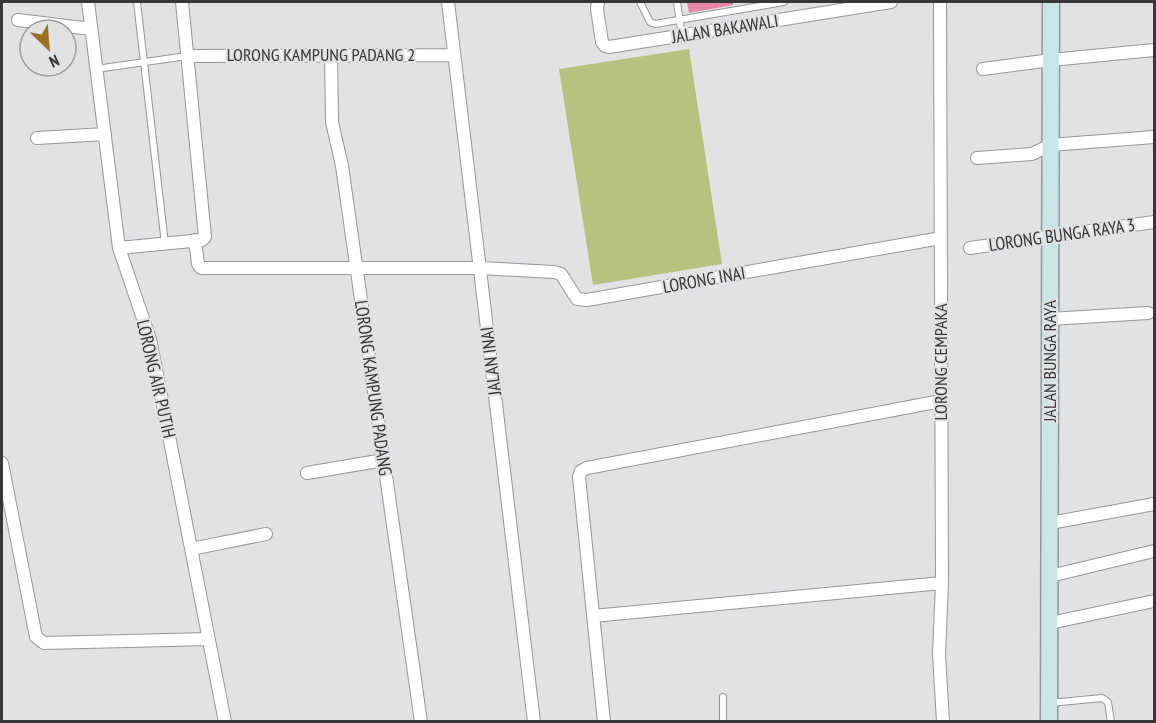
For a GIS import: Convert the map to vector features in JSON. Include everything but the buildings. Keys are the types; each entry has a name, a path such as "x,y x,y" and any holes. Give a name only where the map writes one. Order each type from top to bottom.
{"street":[{"name":"LORONG AIR PUTIH","path":"88,2 119,248 150,339 225,722"},
{"path":"119,248 203,239 206,236 182,2"},
{"name":"JALAN INAI","path":"448,2 534,722"},
{"name":"JALAN BAKAWALI","path":"598,2 602,42 607,47 885,2"},
{"name":"LORONG CEMPAKA","path":"940,2 942,583 939,654 943,722"},
{"name":"JALAN BUNGA RAYA","path":"1049,722 1051,2"},
{"path":"78,27 91,29"},
{"path":"984,69 1155,50"},
{"name":"LORONG KAMPUNG PADANG","path":"331,55 332,122 340,154 421,722"},
{"name":"LORONG KAMPUNG PADANG 2","path":"187,56 454,55"},
{"path":"37,138 105,134"},
{"path":"977,158 1032,154 1050,145 1155,136"},
{"name":"LORONG BUNGA RAYA 3","path":"970,248 1155,222"},
{"name":"LORONG INAI","path":"480,268 558,272 578,299 587,300 941,238"},
{"path":"195,240 198,264 201,268 357,270 480,268"},
{"path":"1050,319 1148,313"},
{"path":"604,722 579,477 584,469 941,401"},
{"path":"306,473 384,460"},
{"path":"2,463 36,637 39,641 44,644 209,639"},
{"path":"1050,523 1155,504"},
{"path":"191,549 266,534"},
{"path":"1050,576 1155,550"},
{"path":"593,616 942,583"},
{"path":"1050,623 1155,601"}],"lane":[{"path":"137,2 165,244"},
{"path":"640,2 652,24 780,2 782,20"},
{"path":"677,2 682,36"},
{"path":"96,69 187,56"},
{"path":"723,696 723,722"},
{"path":"1049,703 1102,698 1108,702 1111,722"}],"green space":[{"path":"689,49 722,264 593,285 559,69"}]}
